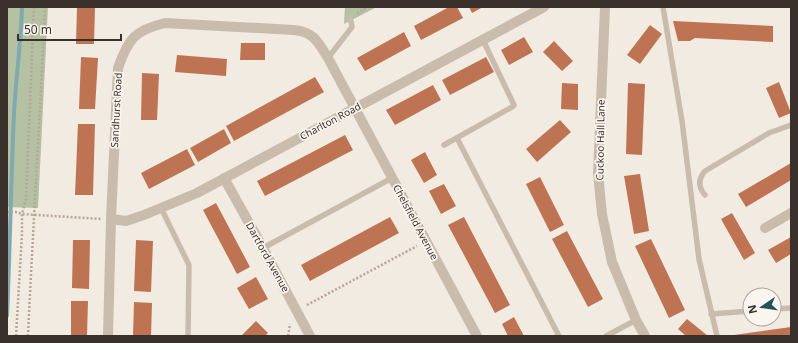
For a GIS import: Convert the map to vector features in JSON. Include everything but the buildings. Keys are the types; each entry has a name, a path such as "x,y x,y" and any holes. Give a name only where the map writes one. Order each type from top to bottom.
{"street":[{"name":"Charlton Road","path":"111,219 126,221 197,193 544,7"},
{"name":"Cuckoo Hall Lane","path":"605,7 598,173 602,214 612,262 636,320 645,336"},
{"name":"Sandhurst Road","path":"108,336 111,219 118,68 125,48 134,36 150,26 165,23 298,30 310,34 316,38 354,108"},
{"name":"Chelsfield Avenue","path":"354,108 477,336"},
{"name":"Dartford Avenue","path":"224,178 310,336"},
{"path":"765,228 791,213"}],"lane":[{"path":"663,7 682,121 699,259 717,336"},
{"path":"328,58 352,26 350,17"},
{"path":"444,145 514,105 483,40"},
{"path":"704,195 700,188 700,176 705,171 769,133 791,124"},
{"path":"457,138 559,336"},
{"path":"263,248 392,178"},
{"path":"161,208 189,265 188,336"},
{"path":"711,314 742,312"},
{"path":"606,336 636,320"}],"path":[{"path":"16,336 22,214 26,199 34,7"},
{"path":"28,336 45,7"},
{"path":"7,212 111,219"},
{"path":"297,310 426,241"}],"green space":[{"path":"7,7 48,7 38,208 7,207"},
{"path":"345,7 377,7 344,24"}],"waterway":[{"path":"7,316 14,113 22,7"}]}
